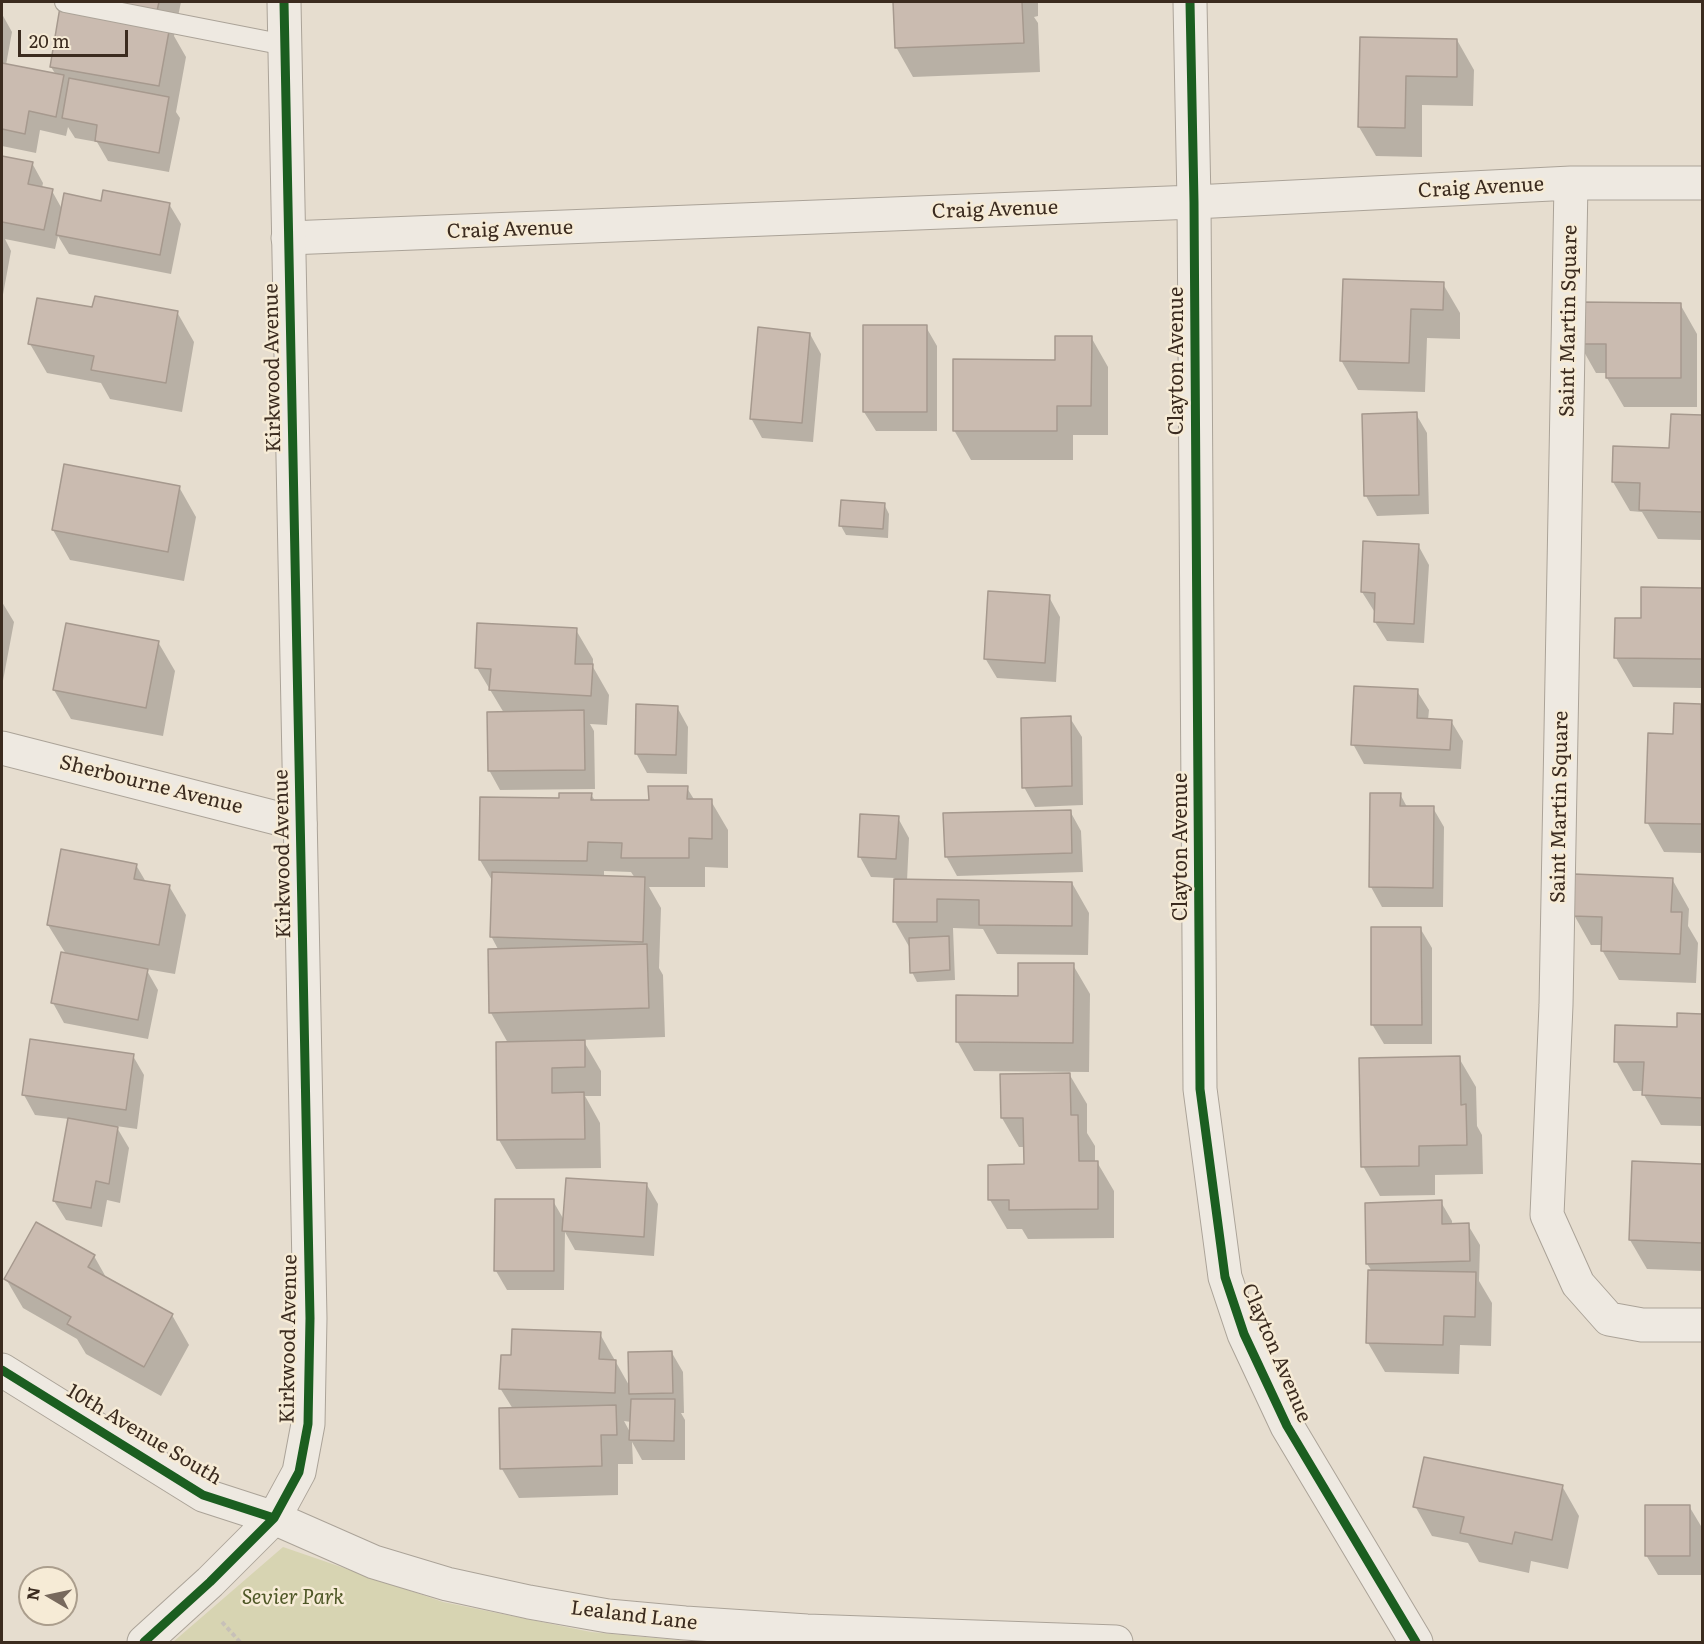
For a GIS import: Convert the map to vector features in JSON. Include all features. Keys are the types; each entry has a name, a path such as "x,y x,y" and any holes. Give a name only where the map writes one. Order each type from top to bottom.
{"street":[{"name":"Kirkwood Avenue","path":"144,1642 210,1582 274,1518 299,1472 308,1424 310,1318 284,2"},
{"name":"Clayton Avenue","path":"1190,2 1194,202 1200,1089 1223,1266 1244,1334 1287,1426 1416,1642"},
{"name":"Craig Avenue","path":"288,238 1194,202 1572,183 1702,183"},
{"name":"Saint Martin Square","path":"1572,183 1556,1005 1547,1215 1578,1284 1609,1319 1642,1325 1702,1325"},
{"name":"Sherbourne Avenue","path":"2,748 300,824"},
{"name":"10th Avenue South","path":"2,1370 203,1495 274,1518"},
{"name":"Lealand Lane","path":"274,1518 374,1562 447,1584 608,1616 932,1639 1116,1642"}],"lane":[{"path":"65,2 285,45"}],"path":[{"path":"222,1622 240,1642"}],"green space":[{"name":"Sevier Park","path":"283,1547 443,1602 591,1632 698,1642 173,1642"}],"building":[{"path":"105,2 159,2 157,11"},
{"path":"893,2 1022,2 1024,43 895,48"},
{"path":"60,7 170,26 159,86 50,67"},
{"path":"1360,37 1457,39 1457,77 1406,76 1405,128 1358,127"},
{"path":"2,63 64,75 56,117 29,111 25,134 2,129"},
{"path":"69,78 169,97 159,153 95,141 97,125 62,118"},
{"path":"2,156 33,162 28,184 53,189 44,230 2,222"},
{"path":"103,190 170,203 160,255 56,235 64,193 101,201"},
{"path":"1343,279 1444,282 1443,310 1411,309 1409,363 1340,361"},
{"path":"95,296 178,311 166,383 91,370 94,356 28,344 37,298 92,307"},
{"path":"1578,302 1681,303 1681,378 1606,378 1606,344 1577,344"},
{"path":"863,325 927,325 927,412 863,412"},
{"path":"758,327 810,333 802,423 750,419"},
{"path":"1055,336 1092,336 1091,406 1057,406 1057,431 953,431 953,359 1055,360"},
{"path":"1417,412 1419,495 1364,496 1362,414"},
{"path":"1671,414 1702,415 1702,512 1639,510 1640,483 1612,482 1613,446 1669,448"},
{"path":"64,464 180,486 168,552 52,530"},
{"path":"841,500 885,503 883,529 839,526"},
{"path":"1363,541 1419,544 1414,624 1374,622 1375,593 1361,592"},
{"path":"1641,587 1702,588 1702,659 1614,658 1615,618 1641,618"},
{"path":"988,591 1050,595 1045,663 984,659"},
{"path":"66,623 159,641 146,708 53,690"},
{"path":"477,623 577,628 575,664 593,664 591,696 489,690 491,669 475,668"},
{"path":"1354,686 1418,689 1417,718 1452,720 1450,750 1351,745"},
{"path":"1674,703 1701,704 1702,824 1645,823 1648,733 1673,734"},
{"path":"636,704 678,706 676,755 635,754"},
{"path":"584,710 585,770 488,771 487,712"},
{"path":"1071,716 1072,786 1022,788 1021,718"},
{"path":"648,786 688,786 687,799 712,799 712,839 689,838 689,858 621,858 622,843 588,842 587,861 479,860 480,797 559,798 559,793 592,793 591,800 649,800"},
{"path":"1370,793 1401,793 1400,806 1434,806 1433,888 1369,887"},
{"path":"1071,810 1072,853 945,857 943,813"},
{"path":"860,814 899,816 896,859 858,857"},
{"path":"61,849 137,864 134,879 170,885 159,945 47,925"},
{"path":"492,872 645,877 643,942 490,937"},
{"path":"1574,874 1673,878 1671,912 1682,912 1680,954 1601,951 1602,917 1573,916"},
{"path":"894,879 1072,882 1072,926 979,925 979,900 937,899 937,922 893,922"},
{"path":"1371,927 1421,927 1422,1025 1371,1025"},
{"path":"949,936 950,970 910,973 909,938"},
{"path":"647,944 649,1008 489,1013 488,949"},
{"path":"61,952 148,969 138,1020 51,1003"},
{"path":"1018,963 1074,963 1073,1043 956,1042 956,995 1018,996"},
{"path":"1677,1013 1702,1014 1702,1098 1642,1095 1644,1062 1614,1062 1615,1025 1677,1027"},
{"path":"30,1039 134,1054 126,1110 22,1095"},
{"path":"585,1040 585,1067 552,1068 552,1093 584,1092 585,1139 497,1140 496,1042"},
{"path":"1460,1056 1461,1105 1466,1104 1467,1145 1419,1146 1419,1166 1361,1167 1359,1058"},
{"path":"1070,1073 1071,1115 1078,1115 1079,1161 1098,1161 1098,1209 1009,1210 1009,1200 988,1200 988,1165 1024,1164 1023,1118 1001,1118 1000,1074"},
{"path":"68,1118 118,1127 109,1184 96,1181 91,1208 53,1201"},
{"path":"1632,1161 1702,1164 1702,1243 1629,1240"},
{"path":"566,1178 647,1183 644,1237 562,1231"},
{"path":"495,1199 554,1199 554,1271 494,1271"},
{"path":"1442,1200 1442,1224 1469,1223 1470,1261 1366,1264 1365,1203"},
{"path":"36,1222 95,1255 88,1267 173,1314 144,1367 67,1324 71,1317 4,1279"},
{"path":"1368,1270 1476,1272 1475,1317 1444,1316 1443,1345 1366,1343"},
{"path":"512,1329 601,1332 599,1359 616,1360 615,1393 499,1389 501,1355 511,1355"},
{"path":"672,1351 673,1393 629,1394 628,1352"},
{"path":"631,1399 675,1399 674,1441 629,1440"},
{"path":"616,1405 617,1435 601,1435 602,1466 500,1469 499,1408"},
{"path":"1424,1457 1563,1485 1552,1540 1515,1532 1512,1544 1460,1533 1464,1517 1413,1507"},
{"path":"1645,1505 1690,1505 1690,1556 1645,1556"}],"cycle path":[{"path":"144,1642 210,1582 274,1518 299,1472 308,1424 310,1318 284,2"},
{"path":"1190,2 1194,202 1200,1089 1225,1277 1244,1334 1287,1426 1416,1642"},
{"path":"2,1370 203,1495 274,1518"}]}
